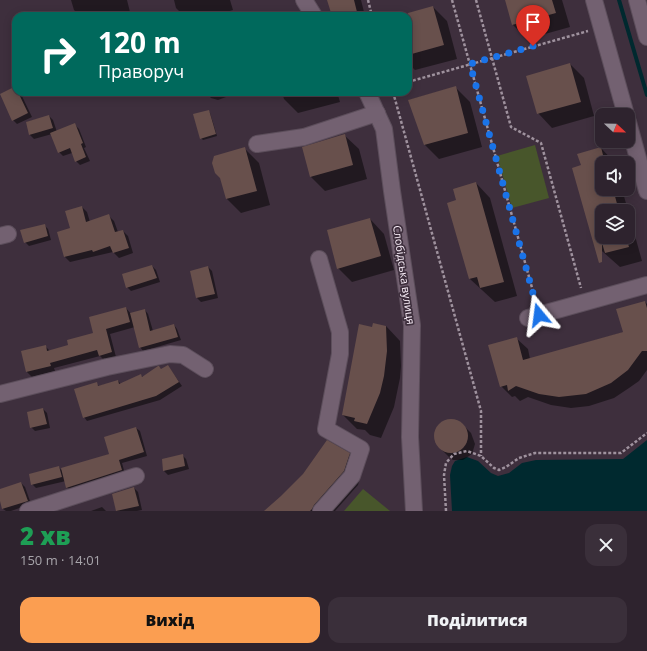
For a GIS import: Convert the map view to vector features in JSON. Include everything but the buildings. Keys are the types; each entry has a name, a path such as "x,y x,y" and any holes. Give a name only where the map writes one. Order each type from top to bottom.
{"street":[{"path":"304,0 312,12"},
{"path":"594,0 624,108"},
{"path":"637,0 647,37"},
{"name":"Слобідська вулиця","path":"369,96 384,129 412,324 410,437 414,511"},
{"path":"257,144 304,137 377,114"},
{"path":"635,147 647,191"},
{"path":"319,259 340,332 340,354 326,429 361,449 352,476 321,511"},
{"path":"534,317 647,285"},
{"path":"0,394 107,367 170,354 183,355 205,369"},
{"path":"28,511 136,476"}],"path":[{"path":"368,0 371,12"},
{"path":"452,0 470,64 534,317"},
{"path":"476,0 511,127 541,143 585,302"},
{"path":"412,81 602,27"},
{"path":"394,96 482,411 481,456"},
{"path":"446,511 444,475 446,463 454,454 467,451 481,456 494,468 499,470 519,458 535,453 621,452 647,432"}],"green space":[{"path":"535,145 549,198 512,208 497,156"},
{"path":"363,489 390,511 344,511"}],"shaded area":[{"path":"647,440 647,511 452,511 450,475 455,461 467,457 478,461 491,473 498,476 509,473 522,463 536,460 623,459"}],"waterway":[{"path":"619,0 647,95"}],"route":[{"path":"533,46 470,64 539,315"}]}
